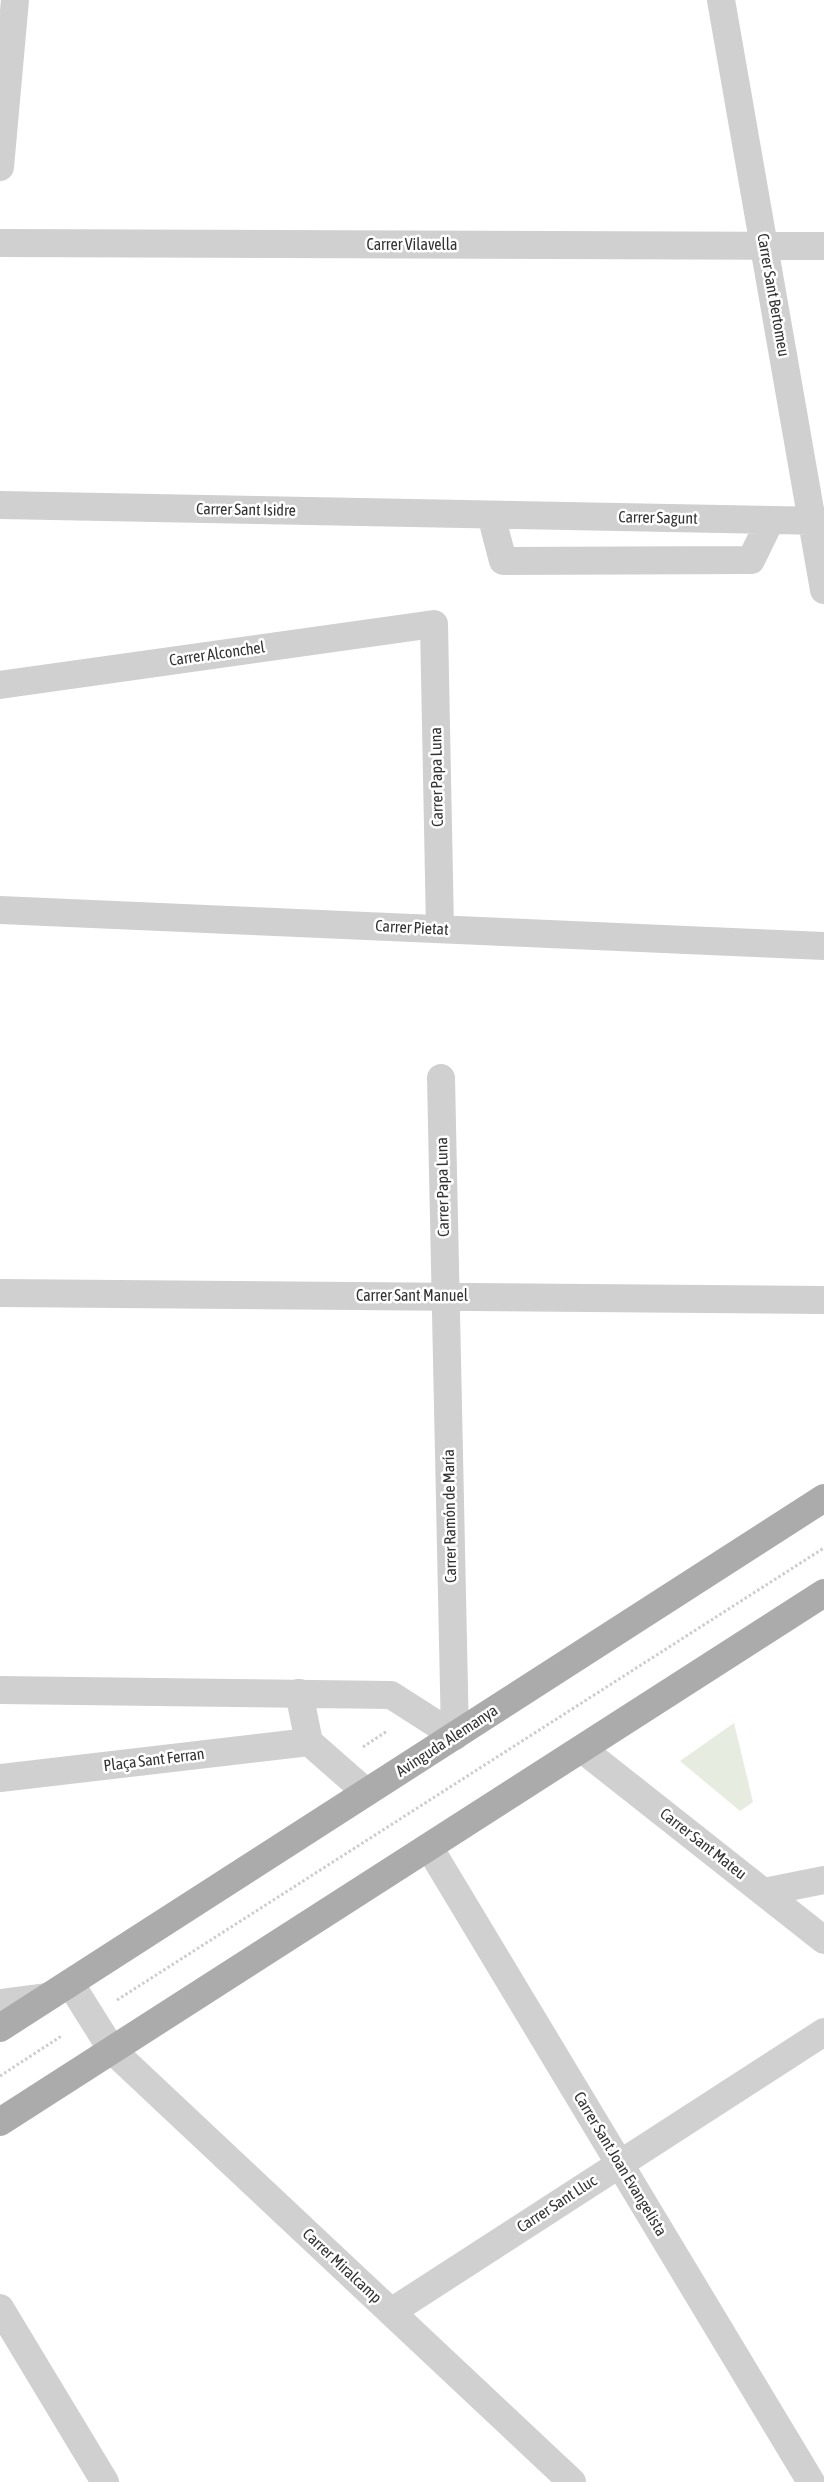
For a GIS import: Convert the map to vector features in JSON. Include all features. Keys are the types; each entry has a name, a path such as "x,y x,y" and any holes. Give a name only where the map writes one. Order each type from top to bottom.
{"main road":[{"name":"Avinguda Alemanya","path":"0,2028 824,1498"},
{"path":"0,2122 824,1593"}],"street":[{"path":"0,167 15,0"},
{"name":"Carrer Sant Bertomeu","path":"721,0 764,246 818,521 824,590"},
{"name":"Carrer Vilavella","path":"0,243 824,246"},
{"name":"Carrer Sant Isidre","path":"0,505 491,515"},
{"path":"491,515 503,561 751,560 770,521"},
{"name":"Carrer Sagunt","path":"491,515 818,521"},
{"name":"Carrer Alconchel","path":"0,685 434,624"},
{"name":"Carrer Papa Luna","path":"434,624 440,929"},
{"name":"Carrer Pietat","path":"0,910 824,946"},
{"name":"Carrer Papa Luna","path":"441,1078 446,1297"},
{"name":"Carrer Sant Manuel","path":"0,1293 824,1300"},
{"name":"Carrer Ramón de María","path":"446,1297 455,1736"},
{"path":"0,1690 391,1695 455,1736"},
{"path":"299,1693 308,1742 366,1792"},
{"name":"Plaça Sant Ferran","path":"0,1778 308,1742"},
{"name":"Carrer Sant Mateu","path":"582,1749 824,1940"},
{"name":"Carrer Sant Joan Evangelista","path":"429,1847 811,2482"},
{"path":"764,1892 824,1880"},
{"path":"0,2003 59,1990 91,2017 112,2050"},
{"name":"Carrer Sant Lluc","path":"391,2312 824,2032"},
{"name":"Carrer Miralcamp","path":"112,2050 572,2482"},
{"path":"0,2308 104,2482"}],"path":[{"path":"0,2076 824,1548"},
{"path":"335,1765 390,1730 391,1695"}],"shaded area":[{"path":"734,1723 753,1802 740,1811 680,1761"}]}
